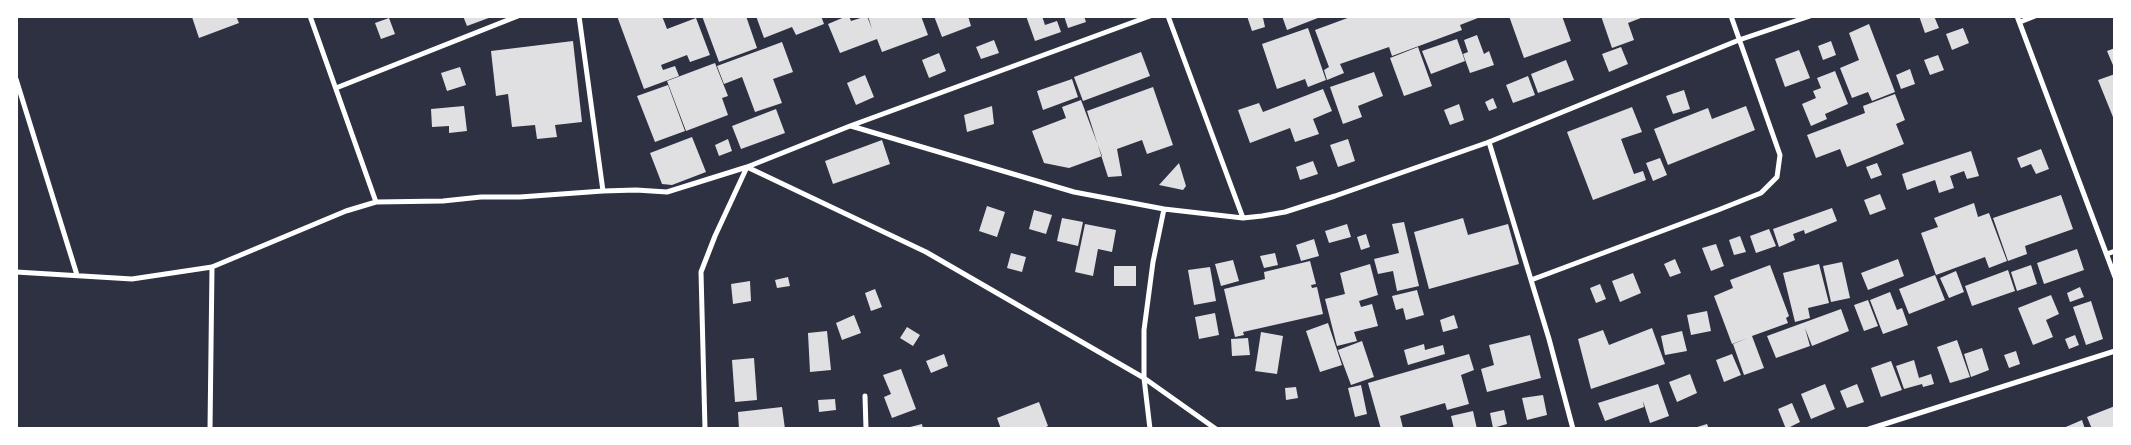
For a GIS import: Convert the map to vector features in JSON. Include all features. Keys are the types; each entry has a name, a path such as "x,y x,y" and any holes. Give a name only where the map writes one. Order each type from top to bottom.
{"street":[{"path":"310,16 376,202"},
{"path":"336,88 518,16"},
{"path":"579,16 603,191"},
{"path":"16,272 132,279 212,267 346,211 376,202 443,201 481,197 520,197 603,191 636,190 667,192 747,167 850,126 1150,16"},
{"path":"1168,16 1243,218"},
{"path":"1531,280 1761,193 1777,177 1780,155 1730,16"},
{"path":"850,126 1074,192 1164,209 1243,218 1285,212 1489,142 1739,40 1810,16"},
{"path":"2035,16 2018,19 2115,277"},
{"path":"16,79 77,275"},
{"path":"1489,142 1550,339 1573,429"},
{"path":"747,167 926,252 1144,378 1216,429"},
{"path":"705,429 701,272 715,236 747,167"},
{"path":"1150,429 1144,378 1144,330 1153,262 1164,209"},
{"path":"2107,254 2115,251"},
{"path":"210,429 212,267"},
{"path":"1870,429 2115,351"},
{"path":"865,396 866,429"}],"building":[{"path":"236,16 239,23 199,38 192,17"},
{"path":"463,16 494,16 467,26"},
{"path":"617,16 662,16 667,29 696,18 710,55 690,62 687,55 661,65 663,70 675,66 679,76 644,89"},
{"path":"702,16 746,16 757,48 719,62"},
{"path":"756,16 821,16 824,24 796,35 792,27 764,38"},
{"path":"849,16 851,21 867,16 872,29 868,16 921,16 928,35 882,52 877,39 840,53 828,24"},
{"path":"934,16 968,16 971,26 942,37"},
{"path":"1026,16 1042,16 1045,25 1057,21 1061,32 1035,41"},
{"path":"1064,16 1084,16 1086,22 1068,28"},
{"path":"1247,16 1267,16 1263,18 1265,27 1252,31"},
{"path":"1282,16 1323,16 1287,30"},
{"path":"1353,16 1483,16 1460,25 1462,30 1392,56 1389,47 1340,64 1344,73 1327,80 1324,70 1329,67 1315,30"},
{"path":"1509,16 1562,16 1571,41 1524,58"},
{"path":"1601,16 1646,16 1628,23 1634,40 1612,48"},
{"path":"1919,16 1934,16 1939,28 1925,33"},
{"path":"389,18 395,34 381,39 375,23"},
{"path":"1869,24 1895,92 1872,101 1868,92 1852,98 1840,68 1859,60 1849,33"},
{"path":"1308,28 1326,80 1308,87 1305,79 1277,89 1262,44"},
{"path":"1963,28 1969,43 1952,50 1946,34"},
{"path":"1477,35 1484,54 1489,51 1494,65 1470,73 1463,54 1468,52 1464,40"},
{"path":"1457,39 1465,61 1431,74 1422,51"},
{"path":"994,40 999,53 981,59 976,47"},
{"path":"573,41 582,122 555,125 557,137 537,139 535,125 512,127 508,94 496,96 491,51"},
{"path":"1831,41 1836,55 1823,60 1818,46"},
{"path":"782,42 793,72 773,79 782,103 755,112 742,77 724,84 717,66"},
{"path":"1418,47 1432,86 1404,96 1390,58"},
{"path":"1621,47 1628,64 1609,72 1602,54"},
{"path":"2115,48 2115,70 2107,51"},
{"path":"1799,50 1810,78 1785,87 1775,59"},
{"path":"1141,52 1150,76 1083,101 1074,77"},
{"path":"939,53 946,71 929,78 922,60"},
{"path":"1938,55 1944,70 1930,75 1924,60"},
{"path":"1566,60 1574,80 1538,93 1531,74"},
{"path":"715,63 728,96 722,98 728,115 686,131 667,81"},
{"path":"460,67 466,85 447,91 441,73"},
{"path":"1910,69 1915,84 1901,89 1896,75"},
{"path":"1835,71 1848,104 1825,114 1827,119 1811,126 1802,104 1816,98 1813,91 1821,88 1817,78"},
{"path":"1374,72 1383,96 1358,106 1362,117 1343,124 1330,87"},
{"path":"2115,74 2115,122 2098,80"},
{"path":"865,75 874,97 856,105 847,83"},
{"path":"1528,76 1535,95 1513,103 1506,85"},
{"path":"1072,79 1078,97 1043,110 1037,91"},
{"path":"668,85 685,131 655,142 637,96"},
{"path":"1153,87 1173,145 1147,154 1142,140 1117,149 1122,176 1108,177 1087,111"},
{"path":"1323,89 1332,111 1313,119 1319,134 1295,142 1290,128 1250,143 1238,110 1259,103 1263,112"},
{"path":"1684,90 1690,109 1673,114 1666,96"},
{"path":"1895,94 1905,120 1896,124 1904,144 1847,167 1840,149 1816,158 1807,135 1865,113 1863,106"},
{"path":"1493,98 1497,108 1489,111 1485,102"},
{"path":"1081,100 1102,156 1069,168 1044,163 1032,131 1066,118 1062,107"},
{"path":"1459,104 1464,120 1450,125 1444,110"},
{"path":"464,106 467,131 449,133 449,126 432,127 431,109"},
{"path":"992,106 994,124 967,132 964,115"},
{"path":"1746,106 1755,130 1668,165 1654,129 1708,108 1712,119"},
{"path":"1632,107 1642,132 1621,139 1634,174 1643,171 1646,180 1593,200 1567,132"},
{"path":"776,109 785,133 741,149 732,126"},
{"path":"692,137 706,172 672,185 662,184 650,153"},
{"path":"728,139 732,151 719,156 715,145"},
{"path":"1348,139 1355,161 1338,167 1330,145"},
{"path":"882,140 890,164 833,184 825,161"},
{"path":"2041,149 2049,169 2036,174 2031,164 2021,168 2017,158"},
{"path":"1971,151 1979,176 1967,179 1964,171 1950,176 1954,188 1939,193 1935,180 1907,190 1902,174"},
{"path":"1660,158 1667,175 1653,181 1646,163"},
{"path":"1313,161 1318,174 1300,180 1296,167"},
{"path":"1179,163 1186,186 1183,190 1159,185"},
{"path":"1877,163 1882,175 1871,179 1866,167"},
{"path":"1880,194 1886,209 1870,215 1864,200"},
{"path":"2061,195 2073,229 2025,246 2027,254 2008,261 1993,218"},
{"path":"1974,203 1978,217 1989,213 2007,261 1989,268 1985,257 1936,275 1921,233 1938,227 1934,218"},
{"path":"987,206 1005,212 997,237 979,231"},
{"path":"1832,208 1837,221 1805,234 1804,230 1793,234 1795,240 1779,247 1773,229"},
{"path":"1034,210 1052,215 1046,234 1029,229"},
{"path":"1062,218 1083,222 1078,246 1057,241"},
{"path":"1463,218 1468,235 1508,224 1519,264 1429,289 1414,232"},
{"path":"1404,222 1419,286 1397,291 1393,271 1378,274 1374,259 1399,253 1392,224"},
{"path":"1085,224 1116,230 1112,252 1098,249 1093,276 1075,272"},
{"path":"1347,224 1351,237 1329,243 1325,231"},
{"path":"1769,229 1776,246 1756,253 1750,236"},
{"path":"1366,234 1370,247 1361,250 1357,237"},
{"path":"1740,236 1746,252 1734,255 1729,240"},
{"path":"1314,239 1319,256 1301,261 1296,245"},
{"path":"1716,244 1724,266 1711,271 1702,248"},
{"path":"2077,249 2084,270 2044,284 2037,263"},
{"path":"1011,253 1026,257 1022,272 1007,268"},
{"path":"1275,253 1278,265 1264,268 1260,256"},
{"path":"1675,259 1681,273 1670,277 1664,264"},
{"path":"1898,259 1904,276 1868,290 1861,273"},
{"path":"1233,260 1239,281 1221,286 1215,264"},
{"path":"1310,261 1316,284 1311,285 1312,288 1317,287 1323,314 1243,332 1244,335 1235,337 1224,289 1265,279 1264,272"},
{"path":"1842,262 1850,298 1831,302 1823,266"},
{"path":"1370,264 1378,295 1359,301 1361,307 1372,304 1378,326 1354,332 1357,341 1337,346 1325,299 1345,294 1340,273"},
{"path":"1819,264 1829,303 1808,308 1810,318 1795,322 1783,273"},
{"path":"1770,265 1789,316 1786,318 1788,323 1752,336 1764,368 1744,375 1733,344 1748,338 1732,344 1714,296 1733,288 1730,280"},
{"path":"2031,265 2037,284 2017,291 2011,272"},
{"path":"1114,266 1136,266 1136,286 1114,286"},
{"path":"1210,267 1216,301 1194,305 1188,270"},
{"path":"2008,270 2015,291 1972,306 1965,286"},
{"path":"1956,271 1964,292 1949,298 1940,278"},
{"path":"1633,273 1641,293 1620,302 1612,281"},
{"path":"1935,275 1945,300 1909,314 1899,289"},
{"path":"788,277 790,286 777,288 775,280"},
{"path":"750,281 751,301 733,304 731,284"},
{"path":"1600,284 1606,299 1596,303 1590,288"},
{"path":"2080,287 2084,297 2070,302 2067,293"},
{"path":"875,289 882,307 871,311 865,293"},
{"path":"1417,290 1424,315 1406,320 1403,308 1396,310 1392,296"},
{"path":"1890,292 1897,310 1902,308 1908,325 1883,334 1870,300"},
{"path":"2051,295 2059,314 2046,320 2053,337 2033,345 2018,308"},
{"path":"1868,300 1878,326 1864,331 1854,305"},
{"path":"2091,301 2103,339 2086,345 2073,307"},
{"path":"1841,309 1849,331 1812,346 1805,328 1810,346 1776,358 1767,336"},
{"path":"1707,311 1711,331 1691,335 1687,315"},
{"path":"1215,313 1219,335 1199,339 1195,317"},
{"path":"854,315 861,333 842,340 836,323"},
{"path":"1454,315 1458,328 1443,332 1440,320"},
{"path":"1328,323 1342,365 1320,372 1306,331"},
{"path":"907,327 920,335 913,346 900,338"},
{"path":"1652,328 1665,364 1591,389 1578,339 1603,330 1609,345"},
{"path":"827,331 831,370 810,372 808,333"},
{"path":"1682,331 1687,351 1665,355 1661,336"},
{"path":"1261,332 1283,336 1277,374 1255,371"},
{"path":"1530,335 1541,378 1487,392 1481,369 1494,365 1489,345"},
{"path":"2075,335 2079,345 2069,349 2065,339"},
{"path":"1248,338 1250,355 1232,356 1231,339"},
{"path":"1957,340 1970,377 1950,383 1937,347"},
{"path":"1362,341 1374,377 1351,385 1338,350"},
{"path":"1424,344 1425,350 1443,345 1445,354 1408,365 1404,350"},
{"path":"1982,348 1989,370 1971,377 1964,354"},
{"path":"2016,351 2020,364 2009,368 2004,355"},
{"path":"944,354 948,366 931,373 926,361"},
{"path":"1469,354 1474,370 1461,375 1469,404 1447,410 1445,403 1400,416 1403,428 1381,429 1368,383"},
{"path":"1732,354 1741,375 1724,382 1716,360"},
{"path":"754,358 757,400 735,402 732,360"},
{"path":"1914,360 1919,378 1931,374 1934,384 1923,387 1922,384 1904,389 1896,366"},
{"path":"1891,361 1902,390 1881,397 1871,368"},
{"path":"901,369 916,409 892,418 884,397 891,394 883,375"},
{"path":"1690,374 1697,393 1677,402 1669,382"},
{"path":"1658,384 1669,416 1650,423 1643,401 1644,407 1605,421 1598,403"},
{"path":"1825,384 1835,409 1811,419 1801,394"},
{"path":"1857,384 1864,402 1847,408 1840,391"},
{"path":"1361,385 1367,414 1355,417 1348,388"},
{"path":"1296,387 1298,398 1286,400 1285,388"},
{"path":"1543,395 1547,415 1527,420 1522,398"},
{"path":"835,399 836,410 819,412 818,400"},
{"path":"1039,402 1048,426 1042,429 1001,429 997,418"},
{"path":"1792,403 1800,422 1786,429 1778,409"},
{"path":"2115,406 2115,429 2092,429 2087,417"},
{"path":"782,407 785,429 739,429 738,412"},
{"path":"1504,410 1507,424 1493,428 1490,413"},
{"path":"1473,411 1477,429 1454,429 1451,416"},
{"path":"2082,420 2085,429 2061,429"},
{"path":"922,424 923,429 906,429 906,428"},
{"path":"1707,424 1709,429 1694,429 1694,428"}]}
